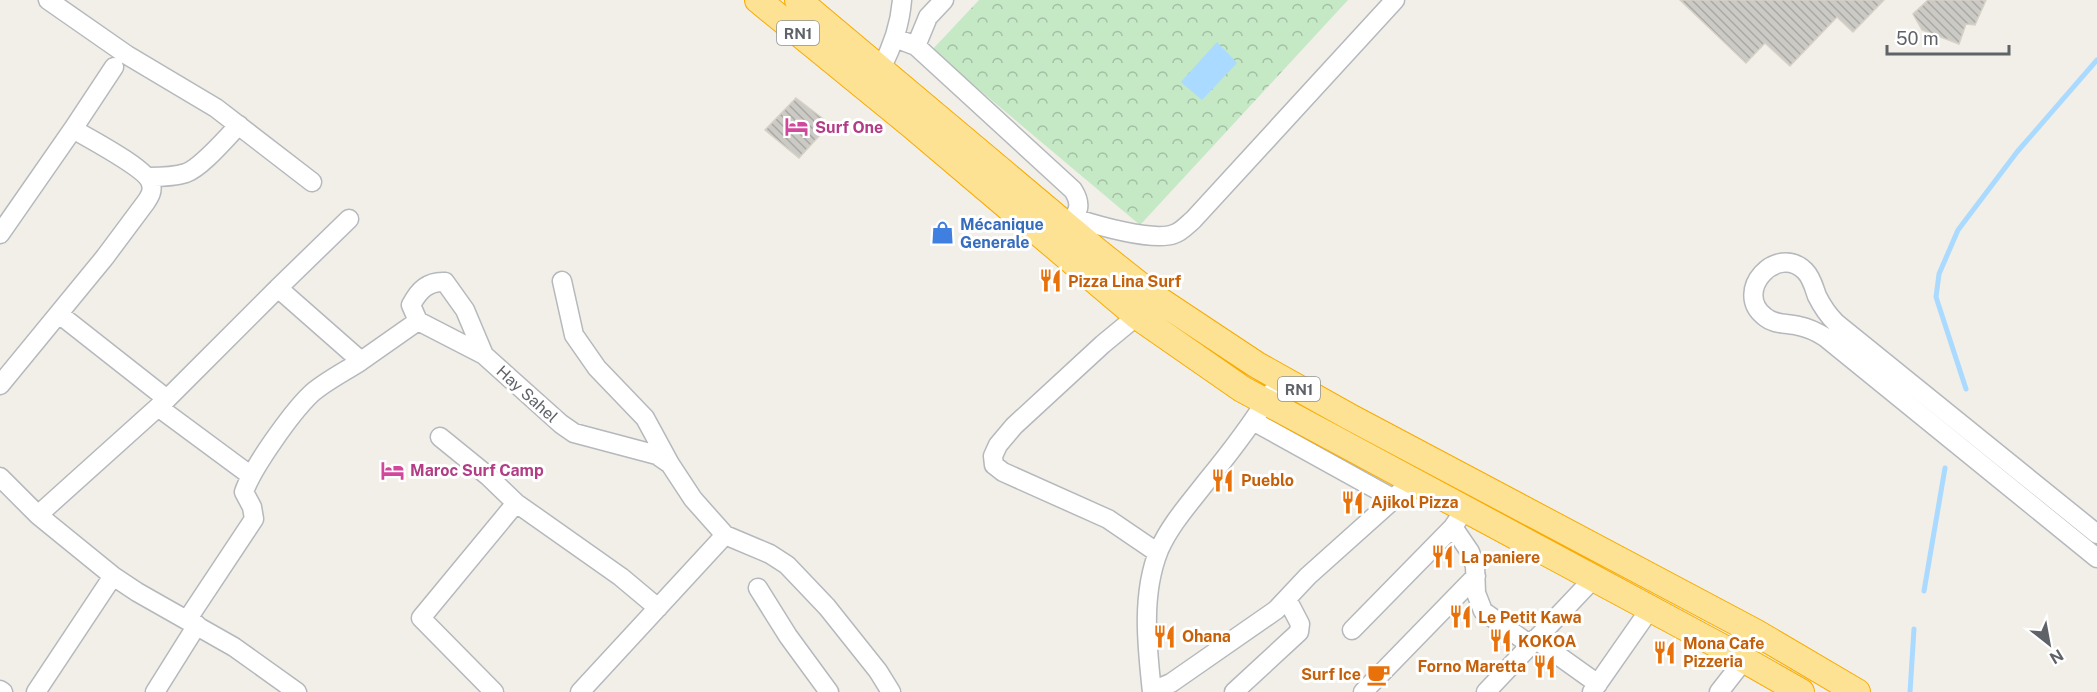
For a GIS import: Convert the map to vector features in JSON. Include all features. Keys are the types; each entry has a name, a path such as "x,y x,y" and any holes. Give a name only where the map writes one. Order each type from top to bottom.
{"highway":[{"name":"RN1","path":"758,0 910,124 1137,316 1242,389 1259,412 1411,480 1459,518 1594,578 1801,692"},
{"name":"RN1","path":"798,0 1071,222 1098,252 1156,298 1280,378 1755,632 1857,692"}],"street":[{"path":"48,0 127,54 216,108 312,182"},
{"path":"881,68 895,38 902,0"},
{"path":"916,46 928,17 944,0"},
{"path":"1071,222 1154,237 1176,234 1193,220 1395,0"},
{"path":"895,38 916,46 1073,190 1079,204 1071,222 1052,245"},
{"path":"0,234 114,67"},
{"path":"148,177 188,173 207,158 239,125"},
{"path":"0,385 105,258 152,191 148,177 135,166 73,129"},
{"path":"38,514 163,403 349,219"},
{"path":"2097,534 1836,323 1822,304 1813,282 1805,271 1793,264 1779,263 1766,268 1757,279 1754,291 1755,304 1762,316 1774,322 1807,328 1825,337 2097,558"},
{"path":"562,281 574,334 597,369 645,418 670,464 693,499 725,536 770,554 788,564 827,607 878,671 891,692"},
{"path":"155,692 192,623 254,519 252,507 244,492 250,475 287,423 312,393 418,321 411,305 415,296 429,283 445,282 465,310 484,355"},
{"path":"278,288 361,361"},
{"path":"59,314 250,475"},
{"path":"1137,316 1014,426 998,445 993,456 994,465 1003,472 1108,519 1158,553"},
{"name":"Hay Sahel","path":"418,321 484,355 574,433 650,452 670,464"},
{"path":"1280,378 1230,453 1187,504 1158,553 1152,574 1147,611 1152,691 1171,683 1276,610 1308,576 1394,499 1411,480"},
{"path":"1259,412 1394,499"},
{"path":"440,437 488,476 516,503 621,577 658,608"},
{"path":"0,477 38,514 113,576 234,647 297,692"},
{"path":"494,692 421,618 516,503"},
{"path":"1352,630 1459,518 1475,566 1477,600 1483,611 1532,642 1595,688 1650,609"},
{"path":"580,692 725,536"},
{"path":"36,692 113,576"},
{"path":"1363,692 1476,576"},
{"path":"1486,692 1594,578"},
{"path":"758,588 788,636 829,692"},
{"path":"1234,692 1299,632 1300,624 1287,599"},
{"path":"1719,692 1744,660"}],"green space":[{"path":"979,0 1348,0 1140,225 932,50"}],"water":[{"path":"1217,42 1237,63 1202,100 1181,82"}],"building":[{"path":"1680,0 1884,0 1853,32 1837,17 1790,66 1765,43 1746,63"},
{"path":"1928,0 1986,0 1975,25 1966,24 1959,44 1922,30 1913,14"},
{"name":"Surf One","path":"796,98 830,124 799,158 765,130"}],"waterway":[{"path":"1966,389 1936,297 1939,274 1958,230 2017,152 2097,60"},
{"path":"1924,591 1945,468"},
{"path":"1910,692 1914,629"}],"place":[{"name":"Surf One","path":"797,127"},
{"name":"Mécanique Generale","path":"942,233"},
{"name":"Pizza Lina Surf","path":"1050,281"},
{"name":"Maroc Surf Camp","path":"392,470"},
{"name":"Pueblo","path":"1223,480"},
{"name":"Ajikol Pizza","path":"1353,502"},
{"name":"La paniere","path":"1443,557"},
{"name":"Le Petit Kawa","path":"1460,617"},
{"name":"Ohana","path":"1164,636"},
{"name":"KOKOA","path":"1500,641"},
{"name":"Mona Cafe Pizzeria","path":"1665,652"},
{"name":"Forno Maretta","path":"1544,666"},
{"name":"Surf Ice","path":"1379,674"}]}
